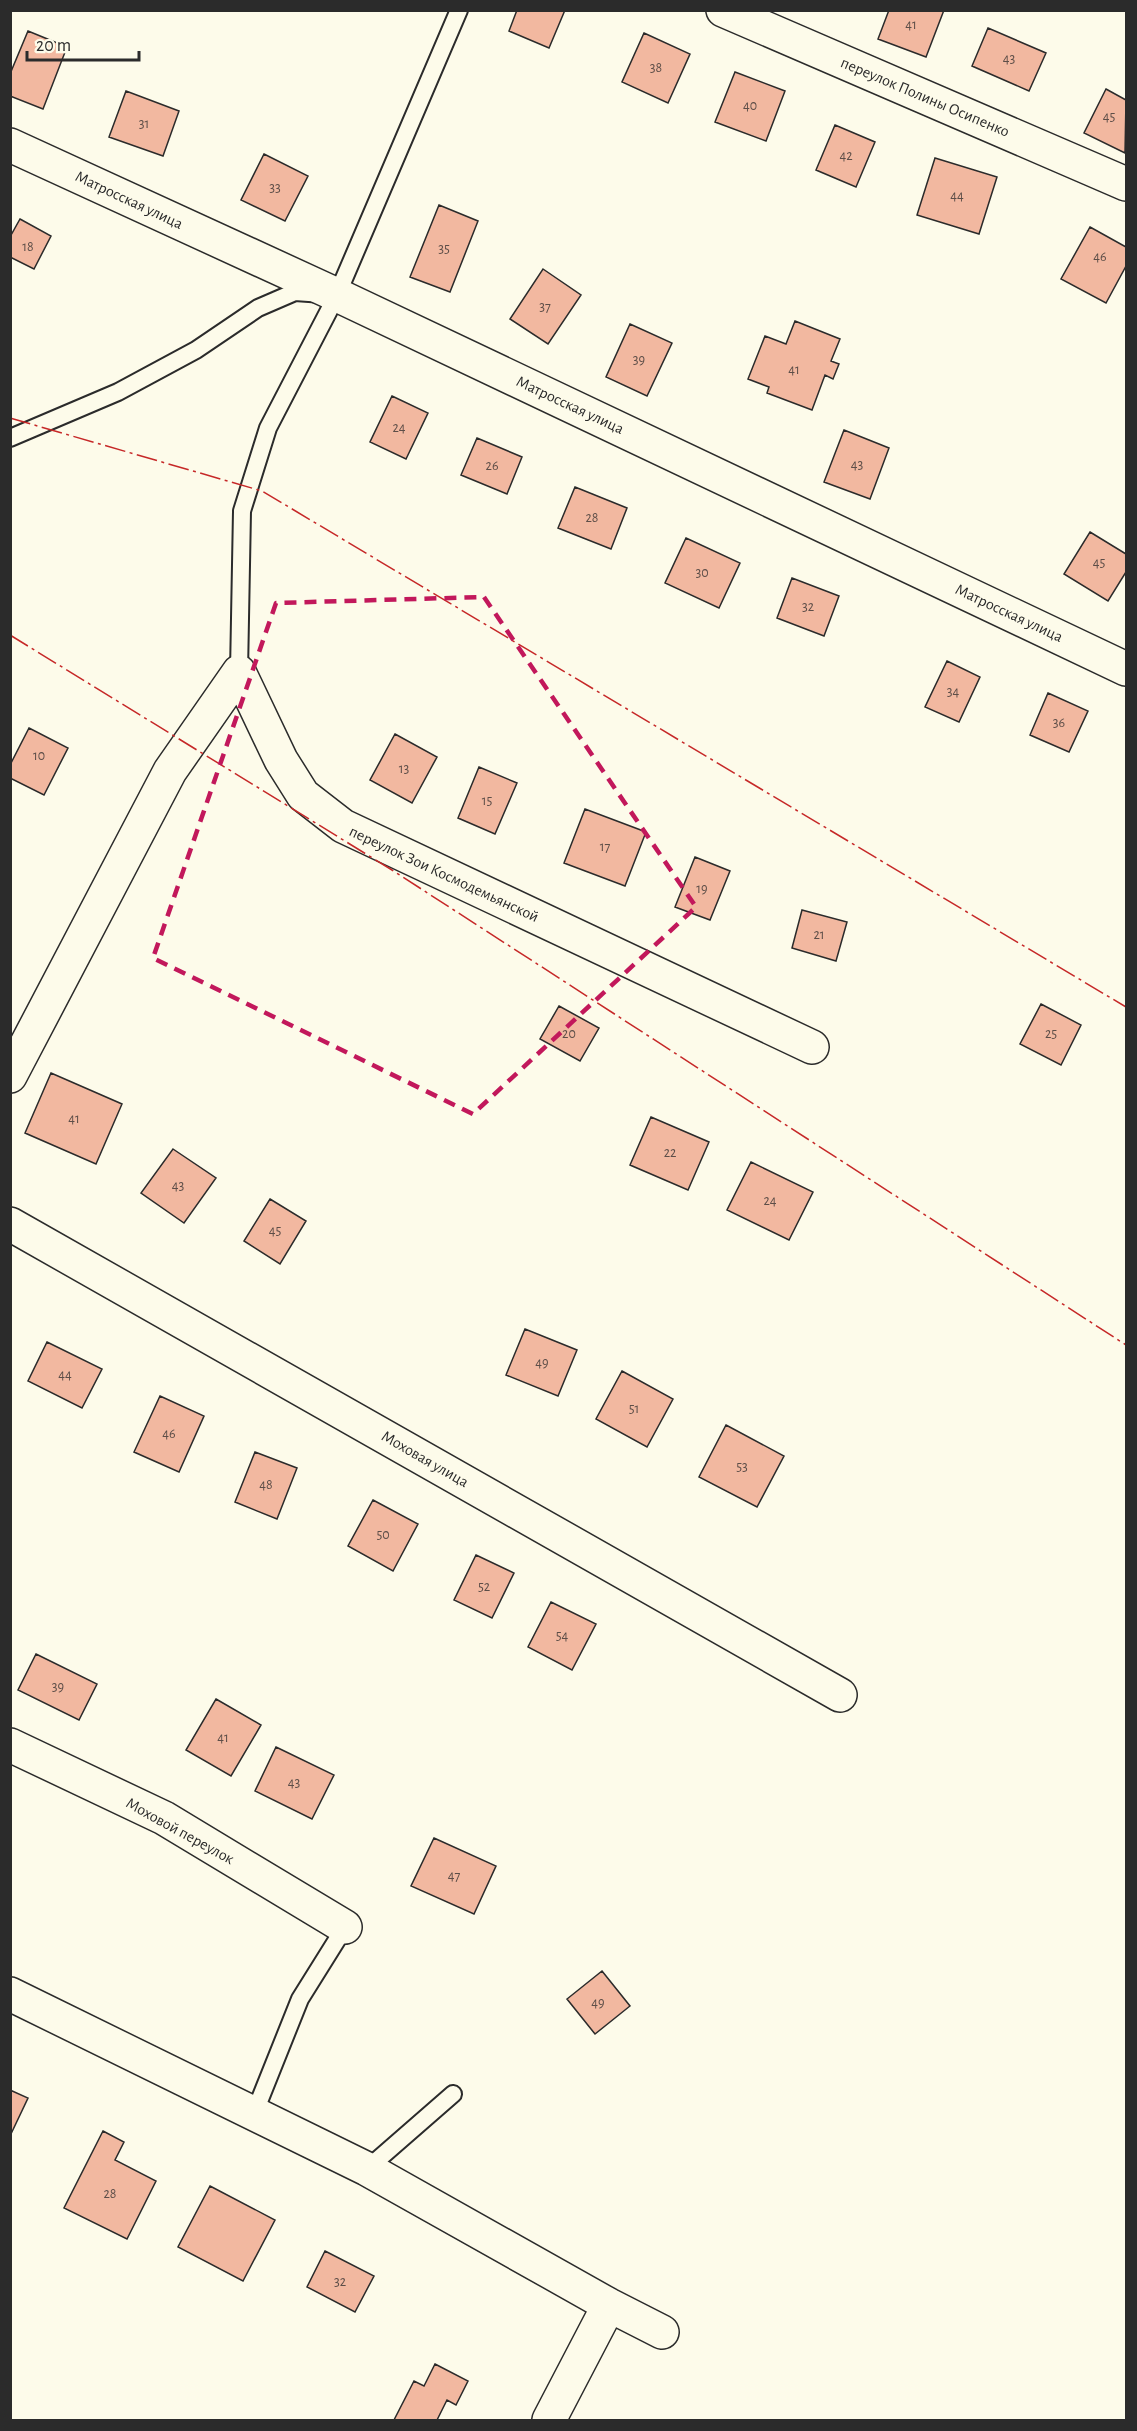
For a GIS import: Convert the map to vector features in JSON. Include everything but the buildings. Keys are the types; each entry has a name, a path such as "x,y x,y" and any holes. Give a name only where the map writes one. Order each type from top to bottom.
{"street":[{"name":"переулок Полины Осипенко","path":"723,10 1126,184"},
{"name":"Матросская улица","path":"10,145 337,295 1126,669"},
{"name":"переулок Зои Космодемьянской","path":"239,672 281,759 303,795 343,826 812,1047"},
{"path":"10,1076 170,771 239,672"},
{"name":"Моховая улица","path":"10,1224 840,1695"},
{"name":"Моховой переулок","path":"10,1745 164,1818 345,1927"},
{"path":"10,1994 367,2169 609,2305 662,2332"},
{"path":"549,2421 609,2305"}],"lane":[{"path":"239,672 242,511 268,428 337,295 459,10"},
{"path":"10,438 118,392 196,350 258,308 295,292 337,295"},
{"path":"254,2114 300,1999 345,1927"},
{"path":"367,2169 453,2094"}],"highlighted area":[{"path":"484,597 696,907 473,1114 153,958 276,603"}],"power":[{"path":"10,418 262,491 1126,1007"},
{"path":"10,635 392,870 1126,1345"}]}
